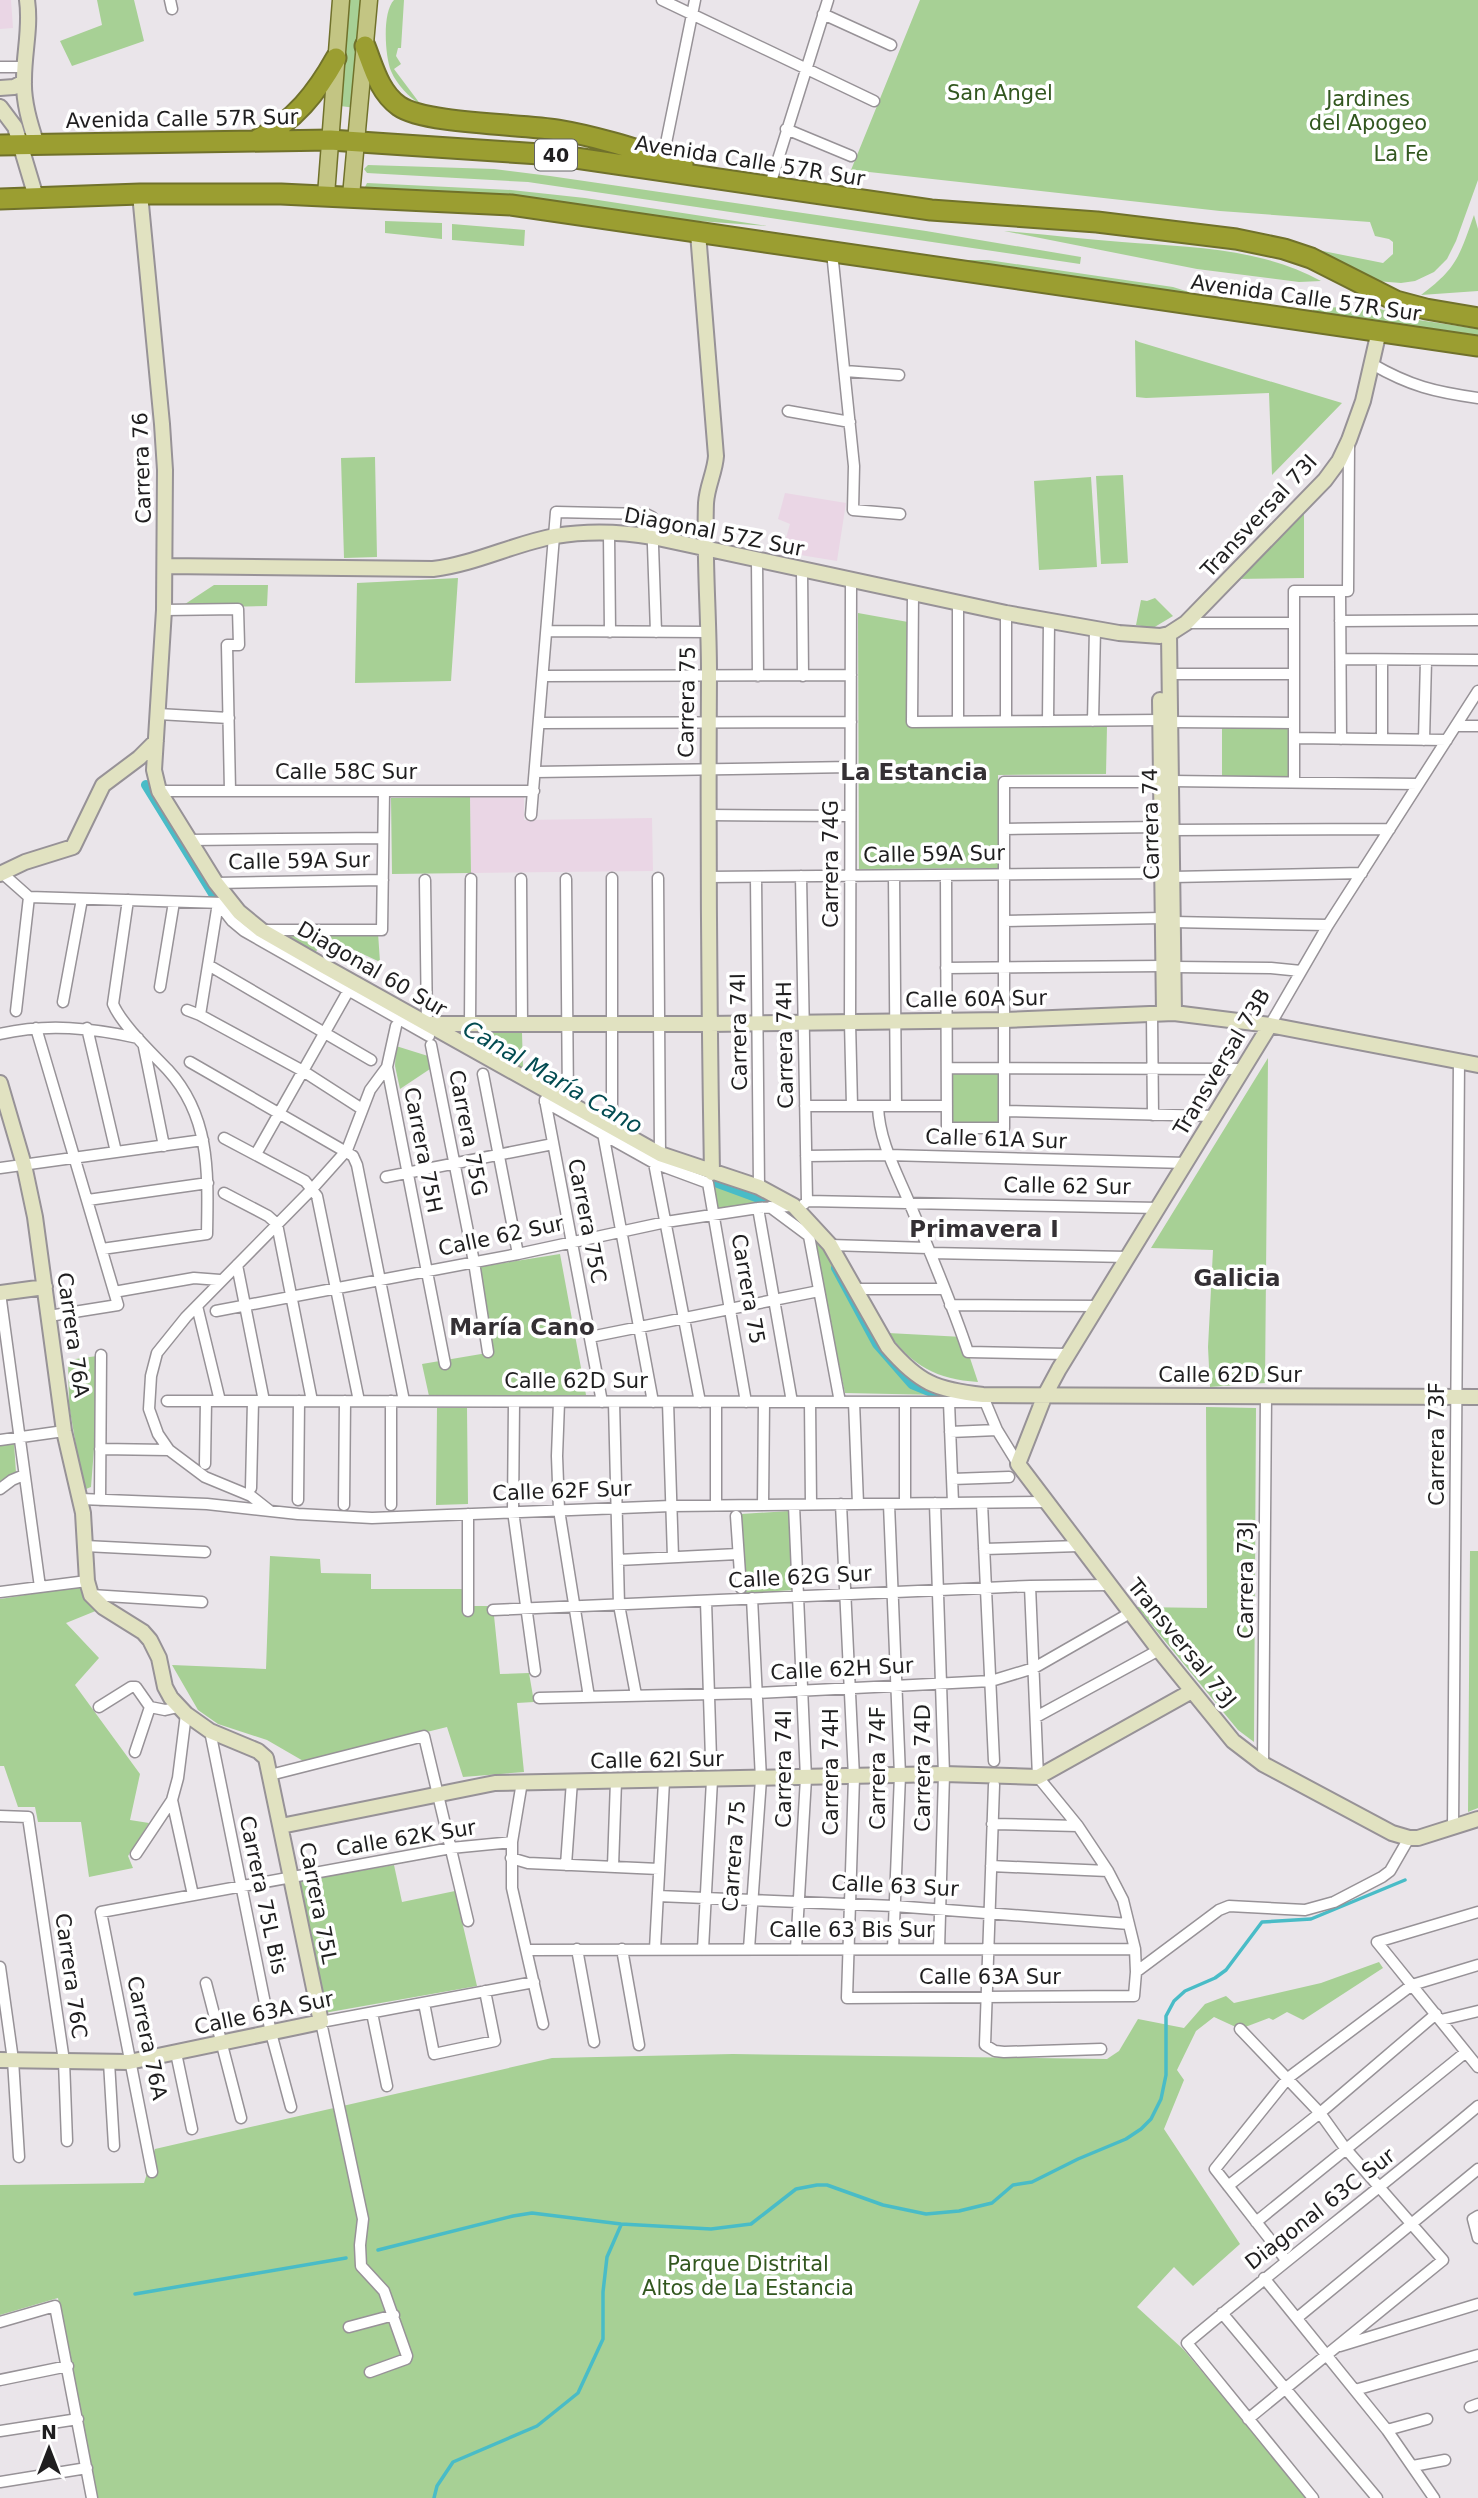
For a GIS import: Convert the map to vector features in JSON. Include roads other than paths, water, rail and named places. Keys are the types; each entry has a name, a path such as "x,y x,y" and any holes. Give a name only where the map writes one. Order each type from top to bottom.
{"highway":[{"path":"365,46 382,86 400,107 417,114 568,132 762,187"},
{"path":"255,140 274,132 296,113 322,83 337,58"},
{"path":"356,141 495,124"},
{"name":"Avenida Calle 57R Sur","path":"19,145 330,140 555,155 931,210 1097,222 1236,239 1311,258 1396,301 1478,318"},
{"name":"Avenida Calle 57R Sur","path":"0,199 140,194 326,195 511,205 1478,346"}],"main road":[{"path":"326,195 341,0"},
{"path":"351,196 369,0"}],"street":[{"path":"19,145 29,115 24,82 29,32 27,0"},
{"path":"662,0 874,101"},
{"path":"663,158 695,0"},
{"path":"762,187 786,129 828,0"},
{"path":"823,14 891,45"},
{"path":"0,68 25,66"},
{"path":"0,88 14,87 24,82"},
{"path":"0,107 15,127 36,197"},
{"path":"786,129 850,156"},
{"name":"Carrera 76","path":"140,194 163,436 164,611 154,770 159,790"},
{"name":"Carrera 75","path":"698,233 716,456 707,493 706,550 709,632 707,877 710,1178 746,1402"},
{"path":"832,252 854,466 853,510 900,514"},
{"name":"Transversal 73I","path":"1165,635 1186,623 1325,480 1339,461 1349,440 1379,331"},
{"path":"1372,364 1406,383 1478,398"},
{"path":"845,371 899,375"},
{"path":"788,411 850,422"},
{"path":"1341,739 1340,621 1344,591 1349,440"},
{"path":"531,816 556,512 653,517 656,632"},
{"path":"609,534 610,632"},
{"name":"Diagonal 57Z Sur","path":"165,566 433,569 456,565 554,536 609,534 653,537 1006,613 1140,636 1165,635"},
{"path":"757,560 758,676"},
{"path":"802,570 803,676"},
{"name":"Carrera 74G","path":"851,580 849,1022 852,1106"},
{"path":"1294,783 1294,591 1344,591"},
{"path":"913,593 912,722 1294,723"},
{"path":"958,602 958,722"},
{"path":"164,611 238,609 239,645 227,645 230,791"},
{"path":"1006,613 1006,721"},
{"path":"1340,621 1478,620"},
{"path":"1048,721 1049,621"},
{"path":"1186,623 1294,623"},
{"path":"1093,721 1095,629"},
{"path":"547,631 709,632"},
{"name":"Carrera 74","path":"1165,635 1170,674 1166,721"},
{"name":"Carrera 74","path":"1163,1014 1168,967 1165,635"},
{"path":"1341,659 1478,660"},
{"path":"1382,660 1382,739"},
{"path":"1424,740 1426,660"},
{"path":"1170,674 1294,674"},
{"path":"543,676 851,675"},
{"name":"Transversal 73B","path":"1018,1464 1045,1395 1068,1354 1244,1069 1328,925 1478,691"},
{"path":"158,714 229,718"},
{"path":"539,723 851,722"},
{"path":"1456,726 1478,726"},
{"path":"1294,738 1447,740"},
{"path":"156,741 139,758 103,785 73,847 25,862 1,873 30,897 224,903 200,1014"},
{"path":"535,772 850,767"},
{"path":"946,875 947,1128 1004,1128 1004,782 1166,781 1418,785"},
{"name":"Calle 58C Sur","path":"159,790 534,791"},
{"name":"Diagonal 60 Sur","path":"159,790 216,883 232,921 244,931 351,986"},
{"path":"261,930 382,930 384,791"},
{"path":"707,815 850,816"},
{"path":"1004,828 1390,828"},
{"path":"189,840 383,838"},
{"name":"Calle 59A Sur","path":"707,877 1362,873"},
{"name":"Carrera 74H","path":"801,876 806,1156 801,1206"},
{"path":"894,876 896,1106"},
{"name":"Carrera 74I","path":"756,877 760,1187"},
{"path":"612,878 612,1024 607,1131 621,1231 653,1402"},
{"path":"658,878 657,1159 666,1222 700,1402"},
{"path":"521,879 522,1024"},
{"path":"566,879 568,1103"},
{"name":"Calle 59A Sur","path":"216,883 383,880"},
{"name":"Carrera 75G","path":"425,880 429,1035 474,1262 488,1352"},
{"path":"467,1046 470,1024 471,880"},
{"path":"16,1011 30,897"},
{"path":"63,1002 82,899"},
{"path":"102,1249 207,1234 208,1183 203,1140 191,1101 113,1004 128,900"},
{"path":"160,987 174,902"},
{"name":"Diagonal 60 Sur","path":"224,903 261,930 429,1035 467,1046 544,1096 657,1159 710,1178 760,1187 801,1206 830,1245 888,1347 921,1379 934,1386 984,1398"},
{"path":"1004,921 1168,920 1328,925"},
{"path":"209,966 371,1060"},
{"path":"946,968 1168,967 1301,971"},
{"path":"256,1154 351,986"},
{"path":"187,1010 200,1014 303,1071 362,1109"},
{"path":"1153,1115 1152,1069 1163,1014"},
{"name":"Calle 60A Sur","path":"429,1035 470,1024 895,1022 1163,1014 1270,1025 1478,1065"},
{"name":"Carrera 75H","path":"396,1026 387,1067 445,1364"},
{"path":"0,1034 36,1028 87,1028 141,1042"},
{"path":"36,1028 118,1305 49,1316"},
{"path":"87,1028 116,1152"},
{"path":"141,1042 164,1146"},
{"name":"Carrera 73F","path":"1453,1828 1459,1061"},
{"path":"190,1062 347,1150 357,1165 404,1401"},
{"path":"271,1511 251,1496 205,1477 169,1450 158,1434 149,1409 150,1376 158,1353 197,1306 347,1150 374,1082 387,1067"},
{"path":"947,1068 1244,1069"},
{"path":"482,1074 518,1254"},
{"name":"Carrera 76A","path":"0,1083 24,1165 35,1217 64,1431 81,1499 89,1588"},
{"name":"Diagonal 60 Sur","path":"544,1096 568,1103 607,1131"},
{"name":"Carrera 75C","path":"544,1096 590,1337 608,1402 616,1508 619,1605 636,1696"},
{"path":"878,1106 878,1124 888,1155 929,1250 968,1352 1068,1354"},
{"path":"805,1107 947,1106"},
{"path":"1004,1111 1215,1116"},
{"path":"224,1138 305,1181 313,1188 317,1196 359,1401"},
{"path":"0,1168 203,1140"},
{"path":"386,1177 553,1144"},
{"name":"Calle 61A Sur","path":"806,1156 888,1155 1186,1163"},
{"path":"88,1200 208,1183"},
{"path":"224,1193 268,1216 277,1224 312,1401"},
{"name":"Calle 62 Sur","path":"216,1311 518,1254 666,1222 769,1206 909,1202 1158,1208"},
{"path":"769,1206 809,1236 840,1402"},
{"path":"758,1208 792,1402"},
{"path":"830,1245 1128,1257"},
{"path":"237,1265 264,1401"},
{"path":"114,1292 194,1278 220,1280"},
{"path":"40,1587 0,1293 45,1287"},
{"path":"855,1289 944,1289"},
{"path":"590,1337 819,1291"},
{"path":"950,1305 1098,1306"},
{"path":"197,1306 220,1401"},
{"path":"100,1500 101,1355"},
{"name":"Calle 62D Sur","path":"167,1401 949,1402 1045,1395 1478,1397"},
{"name":"Carrera 73J","path":"1263,1764 1266,1396"},
{"name":"Transversal 73J","path":"984,1398 997,1430 1018,1464 1130,1613 1233,1741 1263,1764 1392,1833 1414,1839"},
{"path":"205,1464 206,1401"},
{"path":"251,1488 253,1401"},
{"path":"298,1500 299,1401"},
{"path":"344,1505 345,1401"},
{"path":"391,1401 391,1505"},
{"path":"514,1402 513,1511 534,1671"},
{"path":"559,1402 559,1510 589,1696"},
{"path":"668,1402 673,1557"},
{"path":"716,1402 716,1505"},
{"path":"763,1505 764,1402"},
{"path":"810,1402 811,1504"},
{"path":"854,1402 858,1504"},
{"path":"905,1402 905,1503"},
{"path":"949,1402 953,1503"},
{"path":"950,1432 997,1430"},
{"path":"0,1440 64,1431"},
{"path":"100,1449 169,1450"},
{"path":"0,1489 12,1479 24,1475"},
{"path":"952,1479 1009,1477"},
{"name":"Calle 62F Sur","path":"81,1499 207,1504 372,1518 671,1506 1046,1502"},
{"name":"Carrera 74D","path":"935,1503 944,1774 939,1949"},
{"path":"982,1503 994,1761"},
{"name":"Carrera 74H","path":"841,1504 854,1777 847,1998"},
{"name":"Carrera 74F","path":"889,1504 900,1775 892,1949"},
{"name":"Carrera 74I","path":"794,1505 806,1778 796,1949"},
{"path":"468,1514 468,1611"},
{"path":"736,1516 741,1588"},
{"path":"85,1546 205,1552"},
{"path":"984,1549 1079,1546"},
{"path":"618,1560 738,1554"},
{"name":"Calle 62G Sur","path":"493,1610 1030,1586 1109,1585"},
{"path":"1030,1586 1038,1777 1078,1826 1108,1871 1123,1900 1135,1949 1136,1972"},
{"path":"0,1592 40,1587 89,1588 202,1602"},
{"path":"89,1588 103,1607 143,1632 150,1640 159,1658 166,1687 182,1711 210,1731"},
{"name":"Carrera 75","path":"749,1949 761,1779 752,1598"},
{"path":"706,1601 711,1759"},
{"name":"Calle 62H Sur","path":"539,1698 756,1693 991,1681 1034,1668 1130,1613"},
{"path":"1036,1717 1159,1650"},
{"path":"99,1707 127,1688 136,1687 149,1707 182,1711"},
{"path":"1038,1777 1192,1691"},
{"path":"135,1752 149,1707"},
{"path":"136,1854 172,1800 178,1778 182,1711"},
{"name":"Carrera 75L","path":"210,1731 258,1751 266,1758 363,2219 360,2245 362,2266 384,2291 407,2356 370,2372"},
{"name":"Carrera 75L Bis","path":"210,1731 271,2033 291,2107"},
{"path":"270,1775 424,1736 468,1921"},
{"name":"Calle 62I Sur","path":"281,1826 495,1783 944,1774 1038,1777"},
{"path":"703,1949 712,1780"},
{"path":"566,1865 572,1781"},
{"path":"613,1866 617,1781"},
{"path":"655,1949 664,1781"},
{"path":"522,1782 512,1842 512,1888 543,2024"},
{"path":"994,1785 985,2045 995,2051 1004,2052 1101,2049"},
{"path":"172,1800 193,1895"},
{"name":"Carrera 76C","path":"0,1816 28,1817 64,2061 67,2141"},
{"path":"1136,1972 1219,1910 1229,1906 1295,1910 1334,1902 1390,1871 1414,1839 1478,1819"},
{"path":"992,1824 1078,1826"},
{"name":"Calle 62K Sur","path":"101,1912 451,1848 512,1842"},
{"path":"511,1858 528,1863 659,1870"},
{"path":"991,1866 1108,1871"},
{"name":"Calle 63 Sur","path":"658,1896 894,1906 1129,1923"},
{"name":"Carrera 76A","path":"101,1912 152,2172"},
{"path":"1478,1912 1377,1942 1478,2067"},
{"name":"Calle 63 Bis Sur","path":"527,1950 1135,1949"},
{"path":"576,1950 594,2042"},
{"path":"622,1950 639,2045"},
{"path":"1286,2260 1215,2169 1288,2078 1412,1985 1478,1965"},
{"path":"0,1967 7,2060 19,2157"},
{"name":"Calle 63A Sur","path":"847,1998 1134,1996 1136,1972"},
{"name":"Calle 63A Sur","path":"7,2060 129,2062 534,1982"},
{"path":"206,1983 241,2118"},
{"path":"424,2003 434,2054 495,2040 485,1991"},
{"path":"1228,2186 1439,2017 1478,2011"},
{"path":"372,2013 387,2086"},
{"path":"1240,2029 1320,2113 1345,2148 1443,2260 1248,2419 1313,2498"},
{"path":"1256,2222 1466,2052"},
{"path":"176,2053 192,2129"},
{"path":"109,2062 114,2146"},
{"name":"Diagonal 63C Sur","path":"1248,2419 1187,2343 1478,2106"},
{"path":"1297,2318 1478,2169"},
{"path":"1475,2217 1478,2238"},
{"path":"1264,2278 1297,2318 1330,2351 1355,2390 1387,2430 1434,2498"},
{"path":"1330,2351 1478,2304"},
{"path":"0,2322 55,2306 92,2498"},
{"path":"1222,2313 1377,2498"},
{"path":"349,2327 394,2315"},
{"path":"1355,2390 1478,2355"},
{"path":"0,2380 68,2366"},
{"path":"0,2431 78,2419"},
{"path":"1387,2430 1427,2419"},
{"path":"1412,2466 1445,2460"},
{"path":"0,2482 87,2468"}],"waterway":[{"name":"Canal María Cano","path":"146,785 215,897 224,906"},
{"name":"Canal María Cano","path":"699,1176 770,1202 805,1224"},
{"name":"Canal María Cano","path":"836,1268 877,1344 912,1384 939,1395"},
{"path":"378,2250 532,2213 621,2224 711,2229 751,2224 796,2189 817,2185 827,2185 883,2205 926,2214 959,2211 992,2203 1013,2185 1032,2182 1126,2139 1151,2119 1161,2099 1166,2075 1166,2016 1174,2001 1185,1991 1215,1978 1226,1970 1262,1922 1311,1919 1405,1880"},
{"path":"434,2498 437,2486 453,2462 537,2426 578,2393 603,2339 603,2292 607,2257 621,2225"},
{"path":"135,2294 346,2258"}],"district":[{"name":"La Estancia","path":"914,772"},
{"name":"Primavera I","path":"984,1229"},
{"name":"Galicia","path":"1237,1278"},
{"name":"María Cano","path":"522,1327"}],"park label":[{"name":"San Angel","path":"1000,93"},
{"name":"Jardines del Apogeo","path":"1368,111"},
{"name":"La Fe","path":"1401,154"},
{"name":"Parque Distrital Altos de La Estancia","path":"748,2276"}]}
